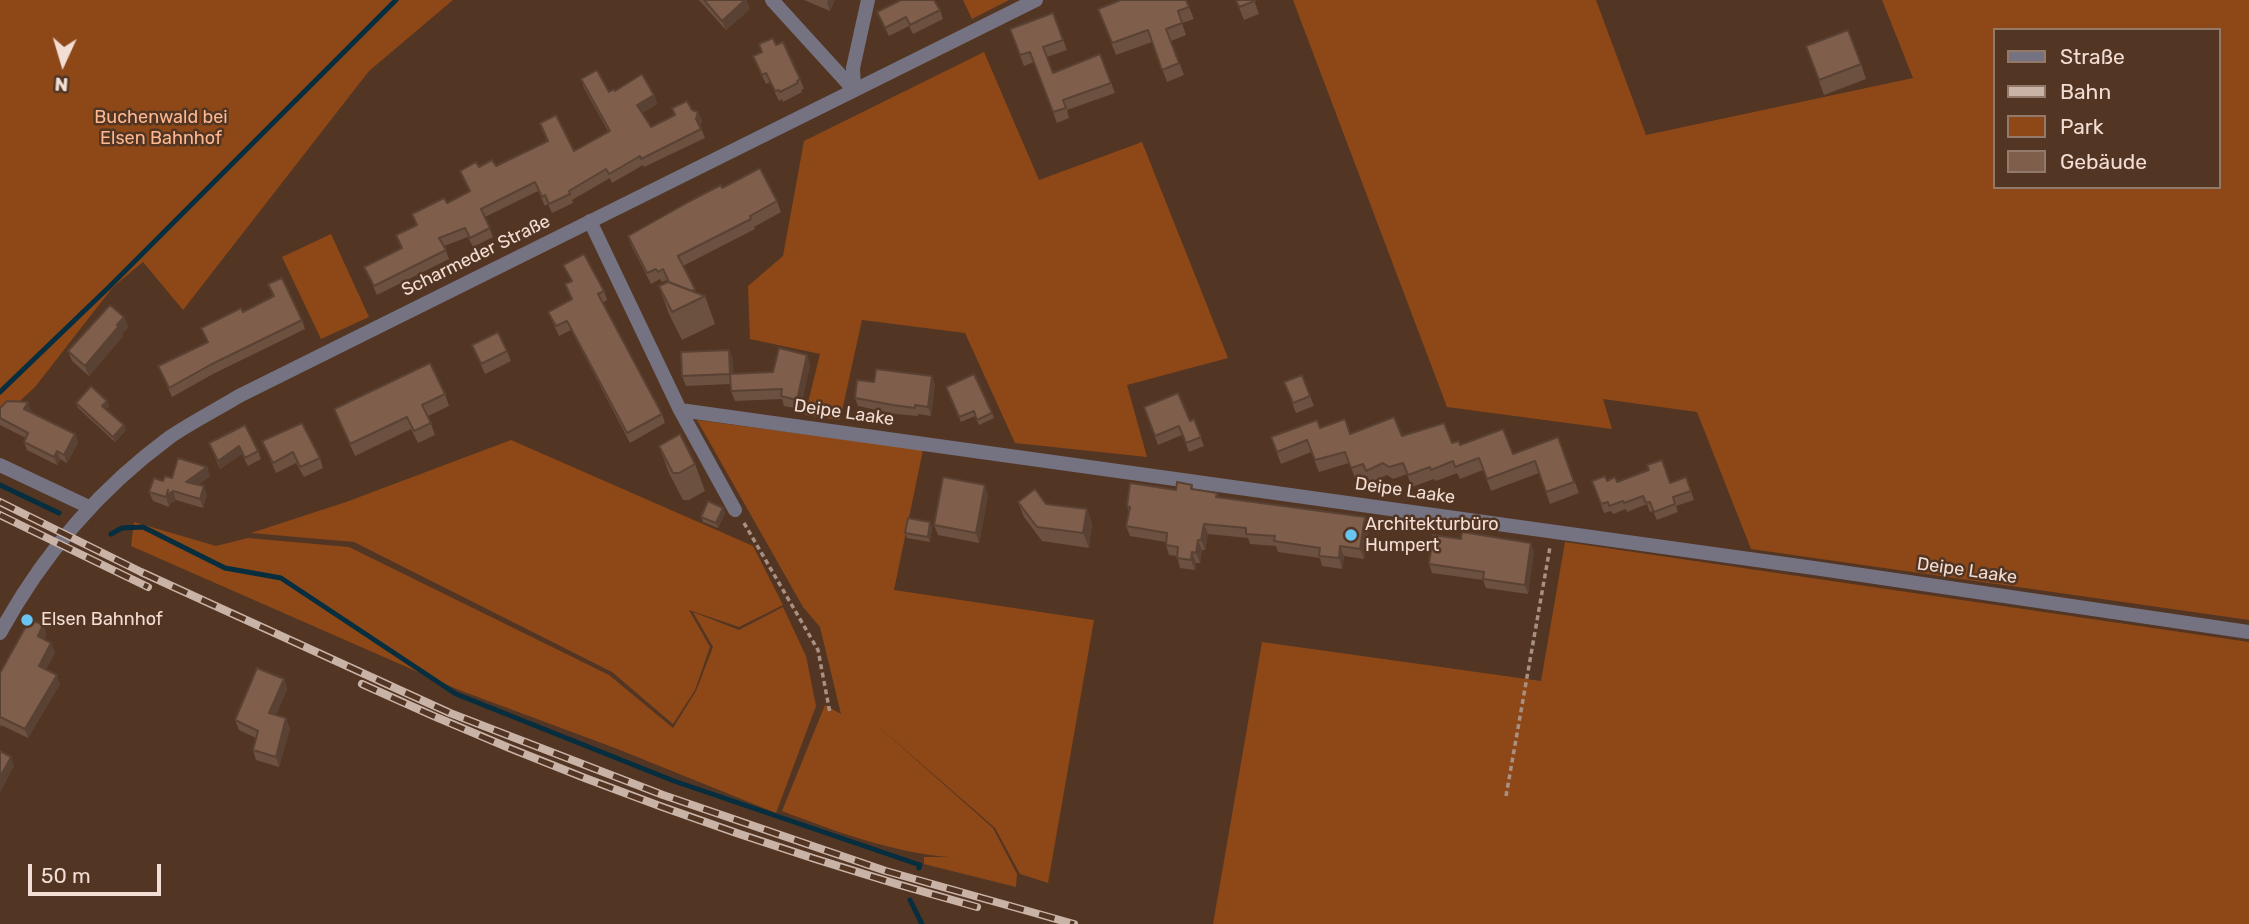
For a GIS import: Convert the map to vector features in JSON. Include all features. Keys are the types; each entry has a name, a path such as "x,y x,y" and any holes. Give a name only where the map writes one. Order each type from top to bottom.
{"street":[{"path":"772,0 854,90"},
{"path":"854,90 853,68 867,0"},
{"name":"Scharmeder Straße","path":"0,633 46,558 89,507 130,469 172,436 239,396 1036,0"},
{"path":"590,221 680,410 735,510"},
{"name":"Deipe Laake","path":"680,410 1553,531 2249,632"},
{"path":"0,465 89,507"}],"path":[{"path":"735,510 818,650 831,713"},
{"path":"1506,796 1553,531"}],"green space":[{"name":"Buchenwald bei Elsen Bahnhof","path":"0,0 453,0 369,71 183,310 143,262 113,287 35,387 0,419"},
{"path":"963,0 1009,0 972,19"},
{"path":"1293,0 1596,0 1646,135 1913,78 1882,0 2249,0 2249,620 1751,549 1697,412 1603,399 1612,429 1447,407"},
{"path":"984,52 1039,180 1142,142 1228,358 1127,385 1147,457 1015,443 965,333 862,320 840,420 805,415 820,354 750,339 748,286 783,256 804,141"},
{"path":"331,234 369,317 321,339 282,257"},
{"path":"697,420 923,450 894,590 1094,620 1048,883 1020,874 995,828 870,719 993,828 1017,874 1016,887 924,864 924,857 949,857 885,846 782,811 825,705 841,714 820,627 803,607"},
{"path":"511,440 753,546 783,605 739,627 689,610 710,647 695,690 673,724 612,672 354,542 251,533 346,502"},
{"path":"134,522 216,546 248,538 349,547 609,675 673,728 696,691 713,647 693,612 739,630 783,607 806,656 816,706 776,813 615,748 459,690 131,546"},
{"path":"1565,542 2249,642 2249,924 1213,924 1262,642 1541,681"}],"building":[{"path":"704,0 745,0 722,21"},
{"path":"901,0 934,0 940,10 910,25 906,17 885,28 877,12"},
{"path":"1121,0 1186,0 1189,7 1178,11 1182,23 1166,29 1179,63 1162,70 1148,30 1112,43 1098,9"},
{"path":"1236,0 1254,0 1255,1 1239,7"},
{"path":"1053,13 1063,40 1043,47 1053,73 1100,54 1111,83 1063,100 1066,108 1053,112 1030,52 1020,55 1010,29"},
{"path":"1848,30 1861,64 1819,80 1806,46"},
{"path":"773,38 776,45 783,42 800,79 798,83 780,92 775,91 766,73 762,75 753,56 762,52 759,44"},
{"path":"597,70 609,92 642,74 654,95 637,105 651,127 675,115 672,108 687,101 692,110 698,112 696,119 701,129 641,159 640,156 609,174 606,169 569,191 570,194 549,204 545,195 542,197 535,182 481,209 490,228 470,238 465,228 439,238 446,250 374,286 364,267 402,248 396,235 417,225 412,214 444,198 447,203 470,191 460,171 476,162 479,167 492,160 496,166 548,141 540,123 556,115 574,151 610,131 581,79"},
{"path":"760,168 777,201 750,216 751,219 678,256 695,289 692,291 669,282 663,269 647,273 628,236 721,185 722,188"},
{"path":"584,254 604,291 598,294 662,414 627,433 567,321 556,326 548,312 572,299 565,284 572,281 563,265"},
{"path":"282,278 302,320 169,388 158,366 208,342 201,328 241,308 243,312 274,296 268,284"},
{"path":"668,282 705,296 672,312 659,286"},
{"path":"110,305 124,317 85,366 68,351"},
{"path":"498,332 507,351 481,364 472,345"},
{"path":"779,348 807,355 797,400 781,396 782,389 731,391 730,374 773,372"},
{"path":"729,350 730,374 682,376 681,352"},
{"path":"430,363 445,394 422,405 431,423 414,431 407,417 350,444 334,409"},
{"path":"876,369 932,376 928,407 915,405 915,408 855,398 857,380 874,382"},
{"path":"974,374 992,413 977,420 974,411 959,417 946,387"},
{"path":"1302,375 1310,396 1293,403 1284,382"},
{"path":"91,386 107,401 102,406 124,425 113,437 76,403"},
{"path":"1178,393 1190,421 1194,419 1201,437 1186,443 1179,426 1155,436 1144,407"},
{"path":"7,401 28,402 24,409 75,434 64,455 57,451 54,457 24,442 28,433 0,418 0,408"},
{"path":"1394,417 1402,436 1444,423 1452,443 1459,441 1460,445 1503,429 1513,454 1558,437 1574,482 1546,492 1535,461 1487,479 1479,458 1455,467 1453,461 1408,475 1403,463 1389,467 1383,463 1366,471 1363,464 1351,468 1345,452 1315,460 1307,440 1277,452 1271,437 1317,420 1320,428 1345,419 1350,434"},
{"path":"302,423 320,458 300,467 293,452 273,463 262,441"},
{"path":"245,425 258,451 245,458 239,446 218,461 209,443"},
{"path":"680,434 695,464 679,473 673,473 659,446"},
{"path":"178,458 207,467 186,482 204,486 200,499 173,491 167,495 168,490 166,497 149,492 154,478 163,481 165,476 172,478"},
{"path":"1662,460 1670,483 1686,477 1691,491 1673,497 1675,504 1654,512 1650,502 1646,503 1643,496 1609,506 1608,502 1601,504 1592,481 1605,476 1607,481 1615,477 1617,482 1649,470 1647,465"},
{"path":"943,477 985,485 976,533 934,525"},
{"path":"1177,482 1192,485 1191,489 1217,493 1216,497 1365,517 1360,549 1340,546 1339,558 1319,556 1320,548 1274,541 1275,536 1246,534 1246,528 1204,524 1201,540 1198,540 1196,553 1192,552 1191,560 1177,558 1178,547 1166,545 1167,533 1126,526 1130,507 1127,506 1130,483 1176,490"},
{"path":"1035,489 1046,504 1087,509 1083,533 1037,527 1018,502"},
{"path":"708,501 723,508 716,523 701,517"},
{"path":"908,518 930,522 928,537 905,533"},
{"path":"1462,532 1531,543 1525,585 1483,579 1484,572 1429,564 1433,535 1461,539"},
{"path":"30,619 43,625 38,636 51,643 39,666 57,675 25,729 0,717 0,673"},
{"path":"257,668 284,679 269,713 286,718 276,757 253,750 258,731 235,720"},
{"path":"0,751 11,757 0,777"}],"waterway":[{"path":"0,392 396,0"},
{"path":"0,485 59,513"},
{"path":"111,534 122,528 143,527 225,568 281,578 456,694 674,781 920,865 919,868"},
{"path":"910,900 922,924"}],"railway":[{"path":"0,502 141,572 450,713 663,795 886,871 1074,924"},
{"path":"0,515 148,587"},
{"path":"362,684 512,749 665,808 820,860 977,907"}],"place":[{"name":"Architekturbüro Humpert","path":"1351,535"},
{"name":"Elsen Bahnhof","path":"27,620"}]}
